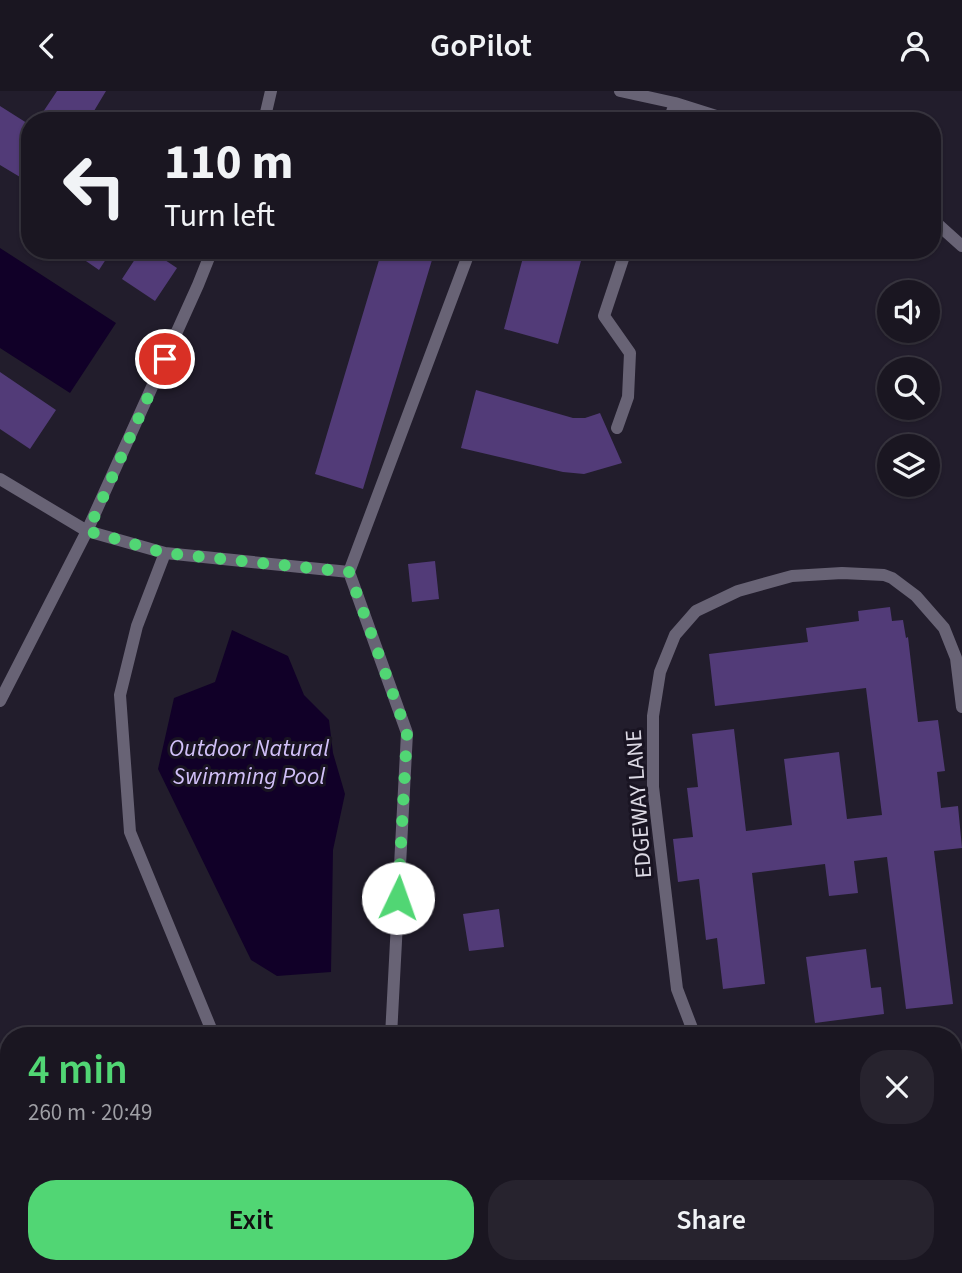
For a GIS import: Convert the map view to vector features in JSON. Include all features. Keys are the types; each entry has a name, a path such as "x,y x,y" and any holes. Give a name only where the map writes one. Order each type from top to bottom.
{"lane":[{"path":"266,112 271,91"},
{"path":"620,91 704,112"},
{"path":"672,112 675,103"},
{"path":"941,227 962,246"},
{"path":"0,701 4,687 88,531 208,259"},
{"path":"391,1027 407,733 349,572 467,259"},
{"path":"617,428 628,397 630,353 604,316 623,259"},
{"path":"0,479 88,531 165,553 349,572"},
{"path":"165,553 136,626 120,695 130,832 210,1027"},
{"name":"EDGEWAY LANE","path":"692,1027 677,989 653,787 653,716 660,672 675,635 696,611 738,591 792,576 884,575 916,596 944,628 956,658 962,707"}],"water":[{"path":"0,248 116,323 70,393 0,348"},
{"name":"Outdoor Natural Swimming Pool","path":"232,630 288,656 304,695 329,720 333,753 345,794 333,850 331,972 277,976 251,960 158,769 174,698 215,682"}],"building":[{"path":"57,91 106,91 93,112 43,112"},
{"path":"0,106 21,119 21,178 0,165"},
{"path":"83,259 106,259 99,270"},
{"path":"135,259 164,259 177,268 155,301 122,279"},
{"path":"379,259 432,259 363,489 315,474"},
{"path":"523,259 582,259 558,344 504,329"},
{"path":"0,372 56,410 30,449 0,429"},
{"path":"476,390 573,418 585,418 600,413 622,463 584,474 563,472 461,448"},
{"path":"435,561 439,599 412,602 408,564"},
{"path":"890,607 892,621 903,620 906,638 908,637 918,722 938,720 945,771 937,772 941,808 958,806 962,848 934,851 953,1004 906,1009 887,857 854,861 858,893 829,896 825,864 752,873 765,984 723,989 717,938 706,940 699,879 678,882 673,839 693,837 687,788 698,787 692,734 734,729 746,831 792,825 784,759 839,752 847,819 882,815 866,688 715,706 709,654 808,642 806,628 859,621 858,611"},
{"path":"499,909 504,947 469,951 463,914"},
{"path":"866,949 871,988 881,987 884,1014 815,1023 806,957"}],"route":[{"path":"165,359 88,531 165,553 349,572 407,733 398,898"}]}
